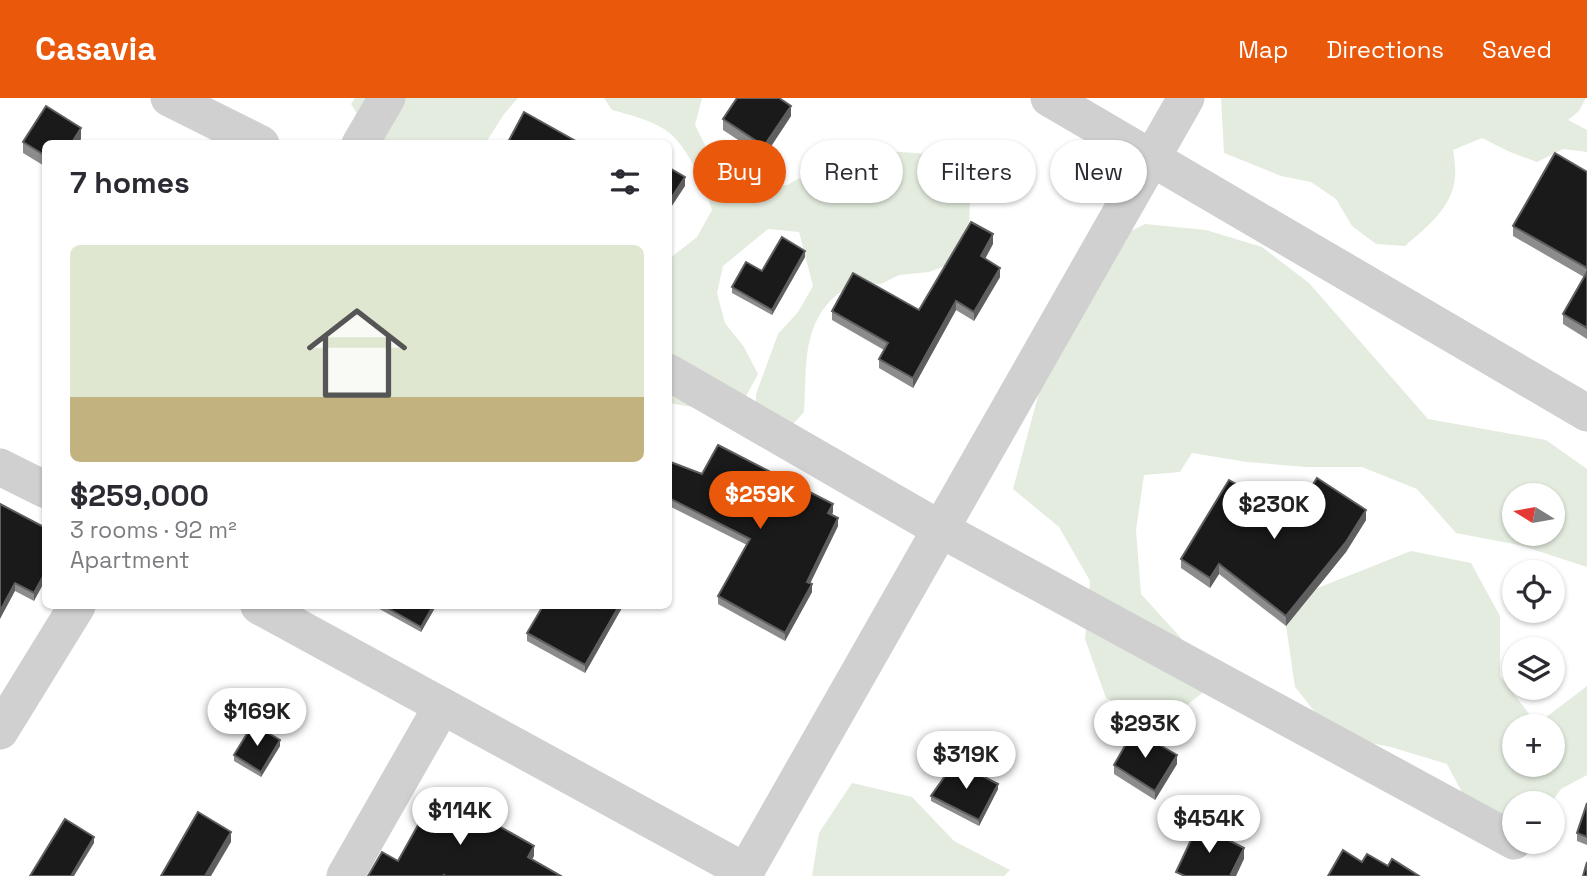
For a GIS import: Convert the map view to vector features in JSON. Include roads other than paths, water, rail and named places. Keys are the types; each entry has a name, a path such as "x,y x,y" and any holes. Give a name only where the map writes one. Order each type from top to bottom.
{"street":[{"path":"169,98 253,140"},
{"path":"362,140 387,98"},
{"path":"1049,98 1587,413"},
{"path":"264,609 745,874 1186,98"},
{"path":"672,374 940,529 1502,834"},
{"path":"0,467 42,488"},
{"path":"0,732 75,609"},
{"path":"345,876 442,706"}]}
